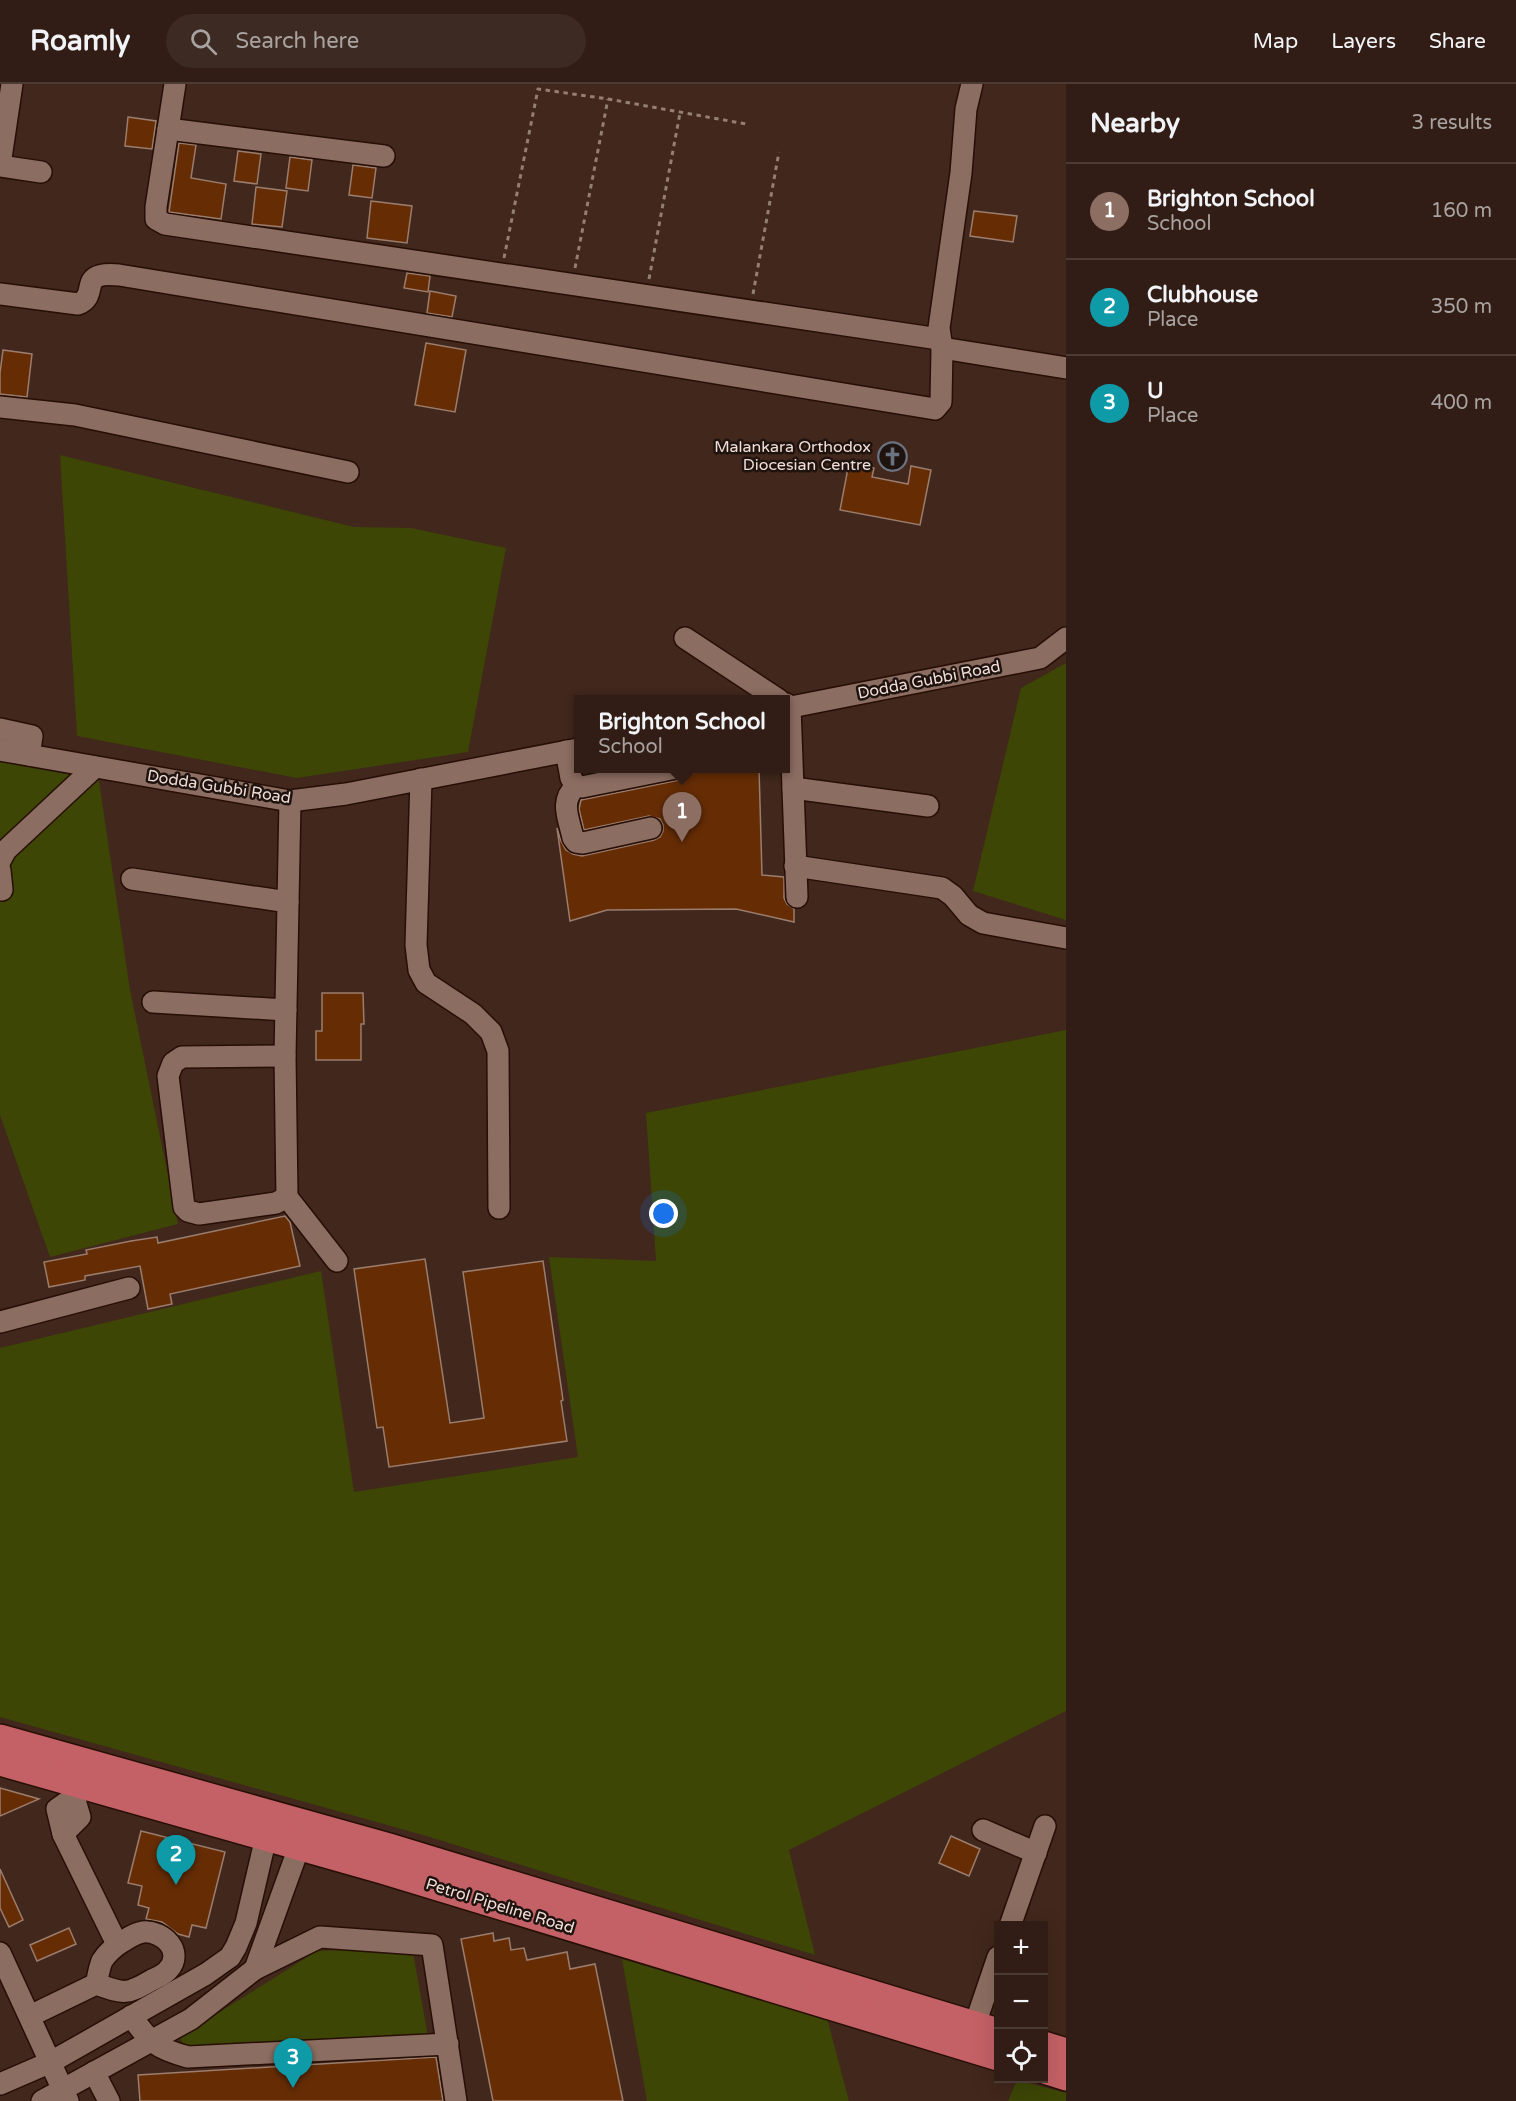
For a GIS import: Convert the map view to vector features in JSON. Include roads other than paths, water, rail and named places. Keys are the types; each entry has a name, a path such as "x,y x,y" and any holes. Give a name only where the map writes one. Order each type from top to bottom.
{"main road":[{"name":"Petrol Pipeline Road","path":"0,1738 80,1781"},
{"name":"Petrol Pipeline Road","path":"0,1762 301,1835 382,1870 726,1962 980,2034 994,2050"},
{"path":"1048,2046 1066,2052"},
{"path":"1048,2071 1066,2077"}],"street":[{"path":"12,84 0,165 41,172"},
{"path":"175,84 156,219 165,225 750,311 940,343 1066,368"},
{"path":"0,294 78,304 83,302 92,280 97,276 119,275 935,409 942,402 940,343 961,173 966,109 972,84"},
{"path":"168,129 384,156"},
{"path":"0,407 75,415 348,472"},
{"path":"685,638 771,695"},
{"name":"Dodda Gubbi Road","path":"790,703 1040,658 1066,638"},
{"path":"0,729 32,736 29,755"},
{"name":"Dodda Gubbi Road","path":"0,750 290,801 346,794 572,750"},
{"path":"572,750 571,778 576,786 582,787 651,773"},
{"path":"790,756 797,897"},
{"path":"0,861 6,850 95,767"},
{"path":"421,780 416,945 419,970 426,983 472,1014 491,1032 498,1051 500,1208"},
{"path":"576,786 568,794 565,803 573,838 576,842 583,843 651,828"},
{"path":"793,788 928,806"},
{"path":"290,801 285,1056 287,1197 337,1262"},
{"path":"795,866 942,888 954,896 969,915 983,923 1066,938"},
{"path":"132,879 288,902"},
{"path":"153,1002 286,1010"},
{"path":"285,1056 182,1057 173,1063 168,1076 184,1207 188,1211 199,1214 276,1203 287,1197"},
{"path":"0,1322 129,1288"},
{"path":"80,1781 80,1817 63,1834 117,1944"},
{"path":"0,2084 51,2062 206,1974 230,1957 237,1947 246,1923 268,1826"},
{"path":"1012,1921 1045,1826"},
{"path":"983,1830 1036,1853"},
{"path":"255,1969 301,1835"},
{"path":"30,2016 96,1984 123,1993 133,1990 167,1972 174,1959 171,1944 164,1937 145,1932 117,1944 102,1960 96,1984"},
{"path":"42,2101 65,2095 94,2072 191,2019 255,1969 320,1937 432,1945 456,2101"},
{"path":"0,1953 65,2095"},
{"path":"980,2034 995,1975"},
{"path":"131,2016 150,2041 167,2052 188,2057 448,2044"},
{"path":"94,2072 109,2101"}],"place":[{"name":"Malankara Orthodox Diocesian Centre","path":"892,456"},
{"name":"Brighton School","path":"682,842"},
{"name":"Clubhouse","path":"176,1885"},
{"name":"U","path":"293,2088"}]}
